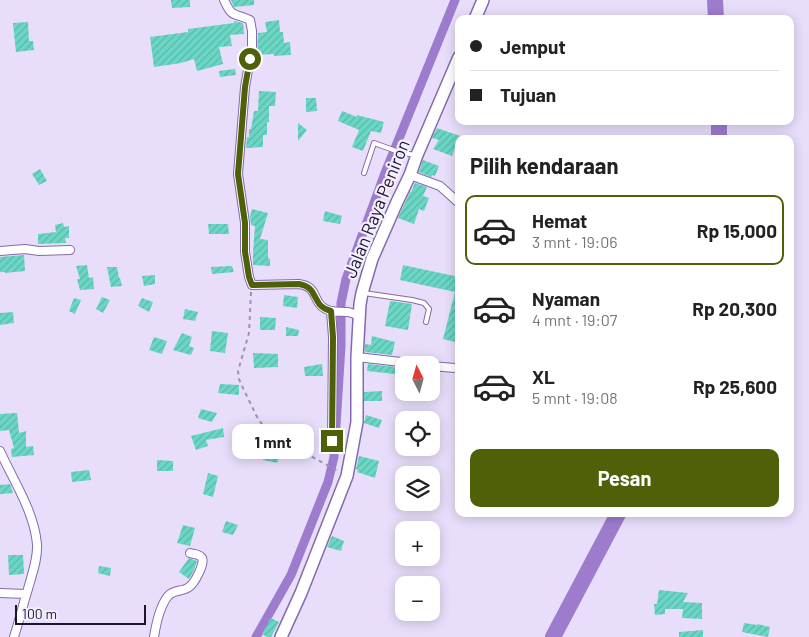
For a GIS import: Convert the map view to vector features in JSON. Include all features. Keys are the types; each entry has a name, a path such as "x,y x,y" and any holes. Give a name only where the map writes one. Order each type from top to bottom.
{"main road":[{"path":"477,15 483,0"},
{"name":"Jalan Raya Peniron","path":"281,637 302,593 347,476 357,422 357,357 354,314 372,259 396,202 410,175 455,66"}],"street":[{"path":"224,0 230,12 250,20 252,31 252,47 245,87 238,174 245,223 245,252 252,285 306,285 311,288 321,306 334,311 354,314"},
{"path":"410,175 440,186 455,199"},
{"path":"0,251 25,249 39,251 70,250"},
{"path":"332,441 334,311"},
{"path":"357,357 395,361"},
{"path":"440,367 455,368"},
{"path":"0,451 21,492 35,531 37,546 35,567 14,637"},
{"path":"154,637 164,603 169,595 174,591 191,586 204,562 200,556 190,553"},
{"path":"0,593 26,594"}],"lane":[{"path":"364,173 373,144 376,143 399,152 417,155"},
{"path":"362,293 412,300 424,304 428,309 426,322"}],"path":[{"path":"252,285 249,333 238,371 242,386 258,419 269,433 277,440 305,453 336,471"}],"building":[{"path":"171,0 190,0 190,7 172,8"},
{"path":"231,0 254,0 254,5 234,7"},
{"path":"279,20 280,32 283,32 284,43 290,42 291,55 257,55 258,33 267,32 265,22"},
{"path":"234,21 243,23 244,34 230,35 232,46 219,47 223,64 197,71 194,59 154,67 150,37 188,32 188,29 234,23"},
{"path":"28,22 29,41 33,41 34,50 16,52 13,23"},
{"path":"235,69 236,75 220,77 219,71"},
{"path":"259,91 276,92 275,106 269,106 269,122 267,122 267,135 263,135 263,147 246,148 254,111 258,111"},
{"path":"306,98 316,98 317,111 306,112"},
{"path":"342,111 357,117 357,115 384,122 381,133 371,131 363,151 352,147 359,130 338,121"},
{"path":"298,123 307,130 298,141"},
{"path":"437,128 457,135 455,135 455,148 452,156 433,149 439,140 432,138"},
{"path":"423,160 439,166 435,176 432,175 431,177 419,172"},
{"path":"40,169 47,181 39,185 32,174"},
{"path":"415,183 427,187 423,196 429,198 424,211 419,209 414,224 398,218"},
{"path":"252,209 268,213 260,239 268,240 270,266 253,265 255,226 251,225"},
{"path":"325,211 342,216 340,224 323,221"},
{"path":"63,223 64,227 69,226 69,238 65,238 66,243 38,244 38,234 56,232 55,225"},
{"path":"208,224 228,224 229,234 209,234"},
{"path":"24,255 25,271 0,272 0,257"},
{"path":"87,265 89,278 93,277 94,289 80,290 77,279 80,279 76,266"},
{"path":"403,265 455,276 455,292 400,280"},
{"path":"232,266 234,272 212,274 211,267"},
{"path":"107,267 117,267 122,286 111,287"},
{"path":"155,275 155,284 144,286 142,276"},
{"path":"455,292 455,342 443,339"},
{"path":"284,295 298,297 297,308 283,306"},
{"path":"102,297 110,300 103,313 96,309"},
{"path":"74,298 81,300 75,314 69,311"},
{"path":"142,298 153,302 149,312 138,306"},
{"path":"390,301 412,304 408,330 385,326"},
{"path":"185,309 198,312 195,321 183,319"},
{"path":"13,312 14,323 0,325 0,313"},
{"path":"260,317 276,318 275,330 260,330"},
{"path":"286,327 299,330 298,336 286,336"},
{"path":"212,331 228,333 225,353 210,351"},
{"path":"182,333 192,337 189,346 194,348 191,355 173,350"},
{"path":"372,336 395,342 392,355 365,352 365,344 371,345"},
{"path":"154,337 167,341 162,354 149,350"},
{"path":"253,353 278,354 278,367 254,368"},
{"path":"322,364 323,376 305,376 304,367"},
{"path":"368,364 395,367 395,374 367,371"},
{"path":"220,384 239,385 239,395 218,393"},
{"path":"382,391 382,401 364,401 364,392"},
{"path":"201,409 217,413 212,422 198,418"},
{"path":"17,413 19,433 26,431 26,447 33,446 34,455 12,457 11,449 14,448 9,430 0,431 0,414"},
{"path":"366,415 382,420 379,428 364,423"},
{"path":"223,428 224,437 206,440 208,446 196,450 191,436"},
{"path":"240,429 243,435 248,434 252,445 239,448 233,432"},
{"path":"264,441 276,441 274,450 281,451 277,463 263,460 264,452 260,449 261,443 264,444"},
{"path":"359,456 379,461 375,478 357,472"},
{"path":"157,460 173,461 173,471 157,471"},
{"path":"89,470 91,480 72,482 71,472"},
{"path":"208,473 218,476 213,497 203,494"},
{"path":"10,484 13,493 0,494 0,485"},
{"path":"226,521 238,525 233,535 222,532"},
{"path":"183,525 195,528 190,546 177,543"},
{"path":"332,536 344,541 341,551 327,547"},
{"path":"8,555 23,555 24,574 9,575"},
{"path":"189,558 197,561 189,579 179,572"},
{"path":"99,566 111,568 110,576 98,573"},
{"path":"659,590 688,593 683,602 702,603 702,619 682,618 683,609 665,609 665,614 655,615 654,604 657,604"},
{"path":"271,618 279,622 271,637 267,637 262,634"},
{"path":"744,623 770,627 768,637 742,632"},
{"path":"703,630 703,637 679,637 679,632"}],"waterway":[{"path":"256,637 291,575 328,482 334,457 341,346 341,303 346,279 385,173 455,0"},
{"path":"715,0 716,15"},
{"path":"719,125 719,135"},
{"path":"553,637 616,517"}],"route":[{"path":"250,59 245,87 238,174 245,223 245,252 249,277 252,285 306,285 311,288 321,306 331,311 333,337 332,441"}]}
